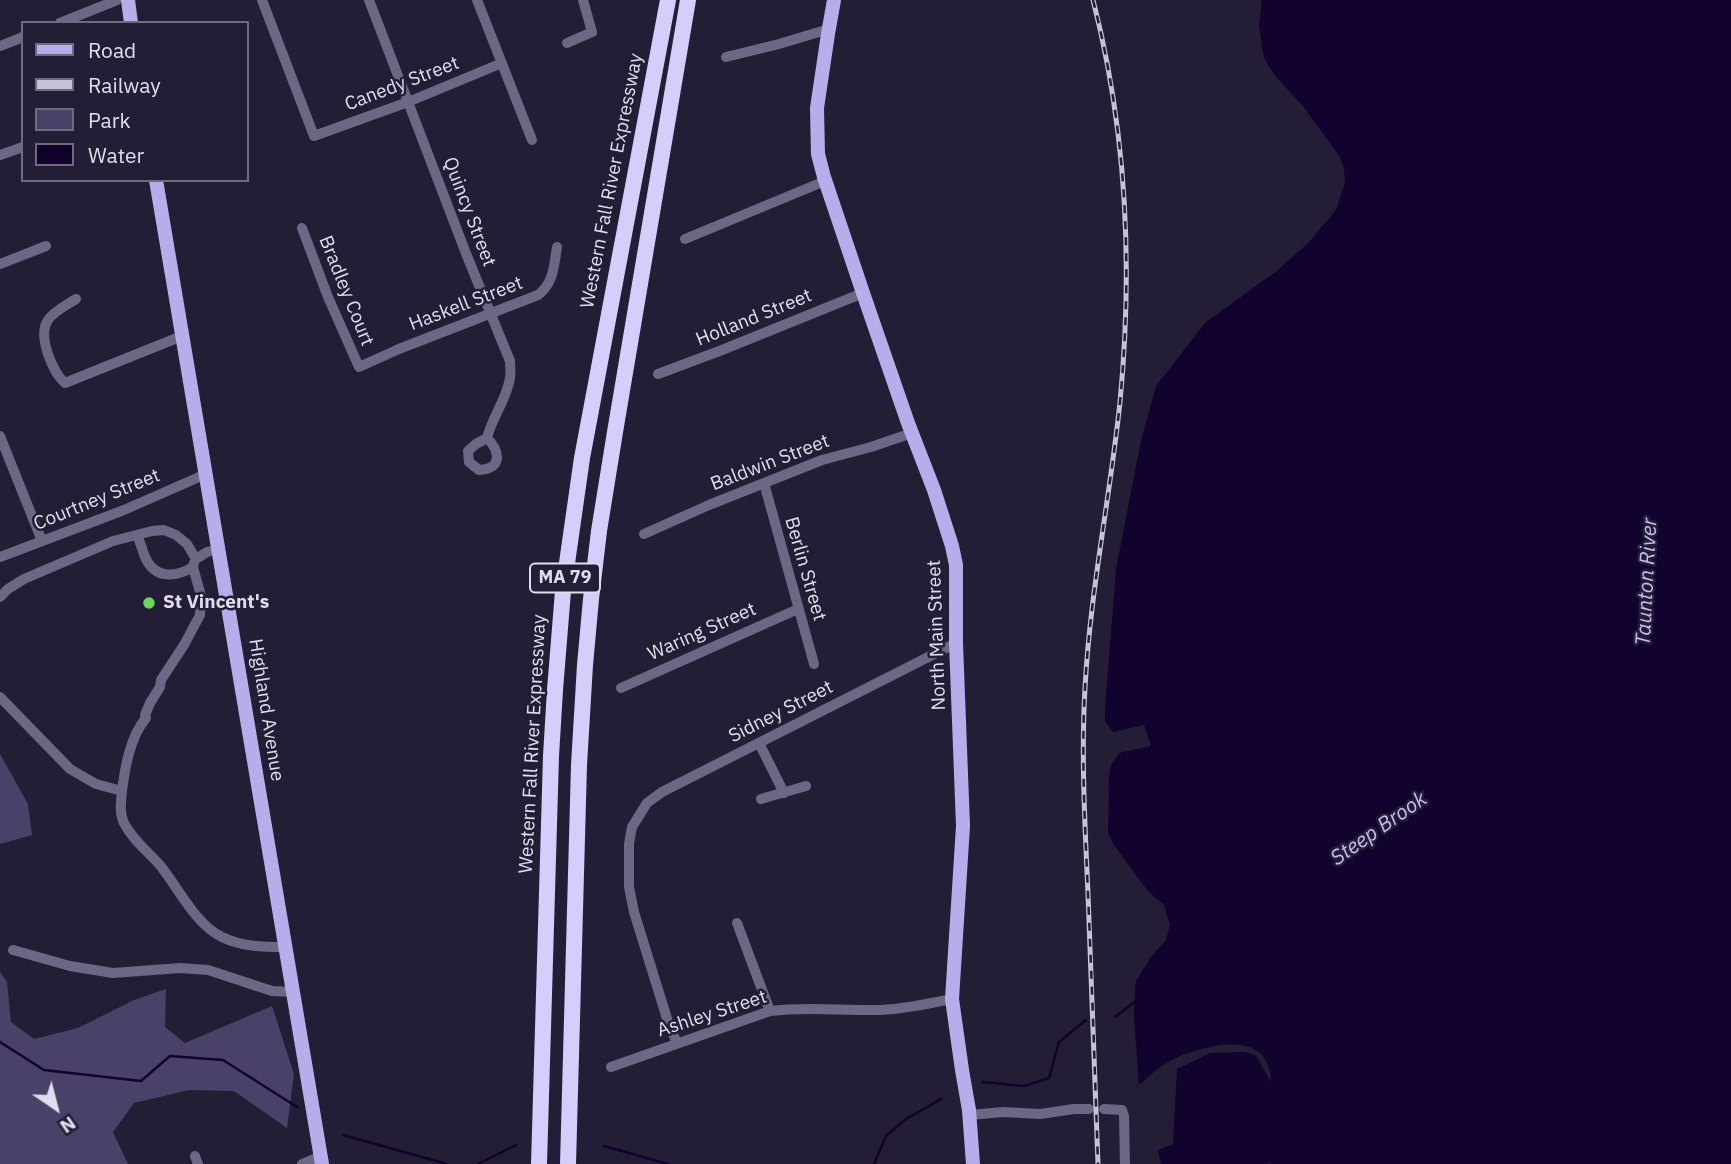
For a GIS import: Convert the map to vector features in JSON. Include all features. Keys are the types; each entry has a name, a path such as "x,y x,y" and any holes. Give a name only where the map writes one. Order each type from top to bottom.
{"highway":[{"name":"Western Fall River Expressway","path":"539,1164 550,768 565,579 591,402 668,0"},
{"name":"MA 79","path":"568,1164 579,765 591,598 615,432 688,0"}],"main road":[{"path":"128,0 131,21"},
{"name":"North Main Street","path":"834,0 817,108 818,154 863,293 934,490 954,558 963,826 952,999 970,1115 973,1164"},
{"name":"Highland Avenue","path":"156,182 321,1160"}],"street":[{"path":"65,21 117,0"},
{"name":"Canedy Street","path":"262,0 314,136 408,102 502,63"},
{"name":"Quincy Street","path":"369,0 510,361 511,376 507,390 487,438"},
{"path":"477,0 531,140"},
{"path":"567,43 592,33 583,0"},
{"path":"726,57 829,29"},
{"path":"0,46 21,38"},
{"path":"0,155 21,148"},
{"path":"685,239 825,181"},
{"name":"Bradley Court","path":"302,228 359,368"},
{"path":"0,264 46,246"},
{"name":"Haskell Street","path":"359,368 398,349 538,295 551,280 557,247"},
{"name":"Holland Street","path":"658,374 863,293"},
{"path":"76,299 50,318 45,327 48,353 55,370 65,383 183,336"},
{"name":"Baldwin Street","path":"644,534 822,460 912,433"},
{"path":"0,436 42,541"},
{"name":"Courtney Street","path":"0,557 124,510 206,474"},
{"name":"Berlin Street","path":"764,483 814,664"},
{"path":"0,597 24,579 113,541 156,531 168,531 184,541 195,563 201,596 200,615 162,680 138,731 126,764 121,815 126,826 208,928 220,937 240,944 285,947"},
{"path":"137,536 150,565 156,571 167,575 184,572 207,552 219,550"},
{"name":"Waring Street","path":"621,688 798,609"},
{"name":"Sidney Street","path":"677,1043 634,912 629,887 629,844 634,825 647,803 655,796 956,643"},
{"path":"0,698 62,763 96,784 122,791"},
{"path":"759,743 784,793"},
{"path":"761,799 806,786"},
{"path":"737,923 770,1011"},
{"path":"13,950 113,973 180,968 208,970 272,991 293,992"},
{"name":"Ashley Street","path":"611,1067 770,1011 883,1010 952,999"},
{"path":"970,1115 1003,1112 1040,1114 1089,1109"},
{"path":"1104,1109 1122,1110 1125,1164"},
{"path":"302,1164 321,1160"}],"green space":[{"path":"0,754 28,804 32,835 0,844"},
{"path":"0,972 7,982 11,1022 34,1039 78,1028 134,1000 166,989 165,1027 185,1043 272,1006 294,1074 287,1128 234,1091 189,1090 134,1103 113,1132 128,1164 0,1164"}],"water":[{"name":"Taunton River","path":"1262,0 1731,0 1731,1164 1161,1164 1158,1150 1173,1144 1177,1069 1210,1053 1245,1052 1256,1056 1271,1082 1268,1064 1260,1053 1232,1044 1183,1055 1162,1066 1139,1085 1134,1016 1136,981 1166,940 1170,925 1164,905 1147,890 1114,845 1108,832 1111,765 1119,753 1151,746 1144,725 1113,732 1105,721 1116,569 1141,441 1156,386 1205,323 1278,270 1309,242 1336,210 1345,183 1340,157 1303,106 1276,77 1263,54 1259,25"}],"waterway":[{"name":"Steep Brook","path":"1115,1017 1137,1000"},
{"name":"Steep Brook","path":"983,1082 1024,1086 1049,1078 1059,1042 1086,1020"},
{"name":"Steep Brook","path":"0,1042 44,1070 141,1081 170,1056 223,1060 297,1107"},
{"name":"Steep Brook","path":"874,1164 886,1136 906,1119 941,1099"},
{"name":"Steep Brook","path":"343,1135 447,1164"},
{"name":"Steep Brook","path":"478,1164 516,1145"},
{"name":"Steep Brook","path":"604,1146 668,1164"}],"railway":[{"path":"1093,0 1120,150 1126,250 1120,402 1091,616 1084,714 1083,765 1098,1164"}],"place":[{"name":"St Vincent's","path":"149,603"}]}
